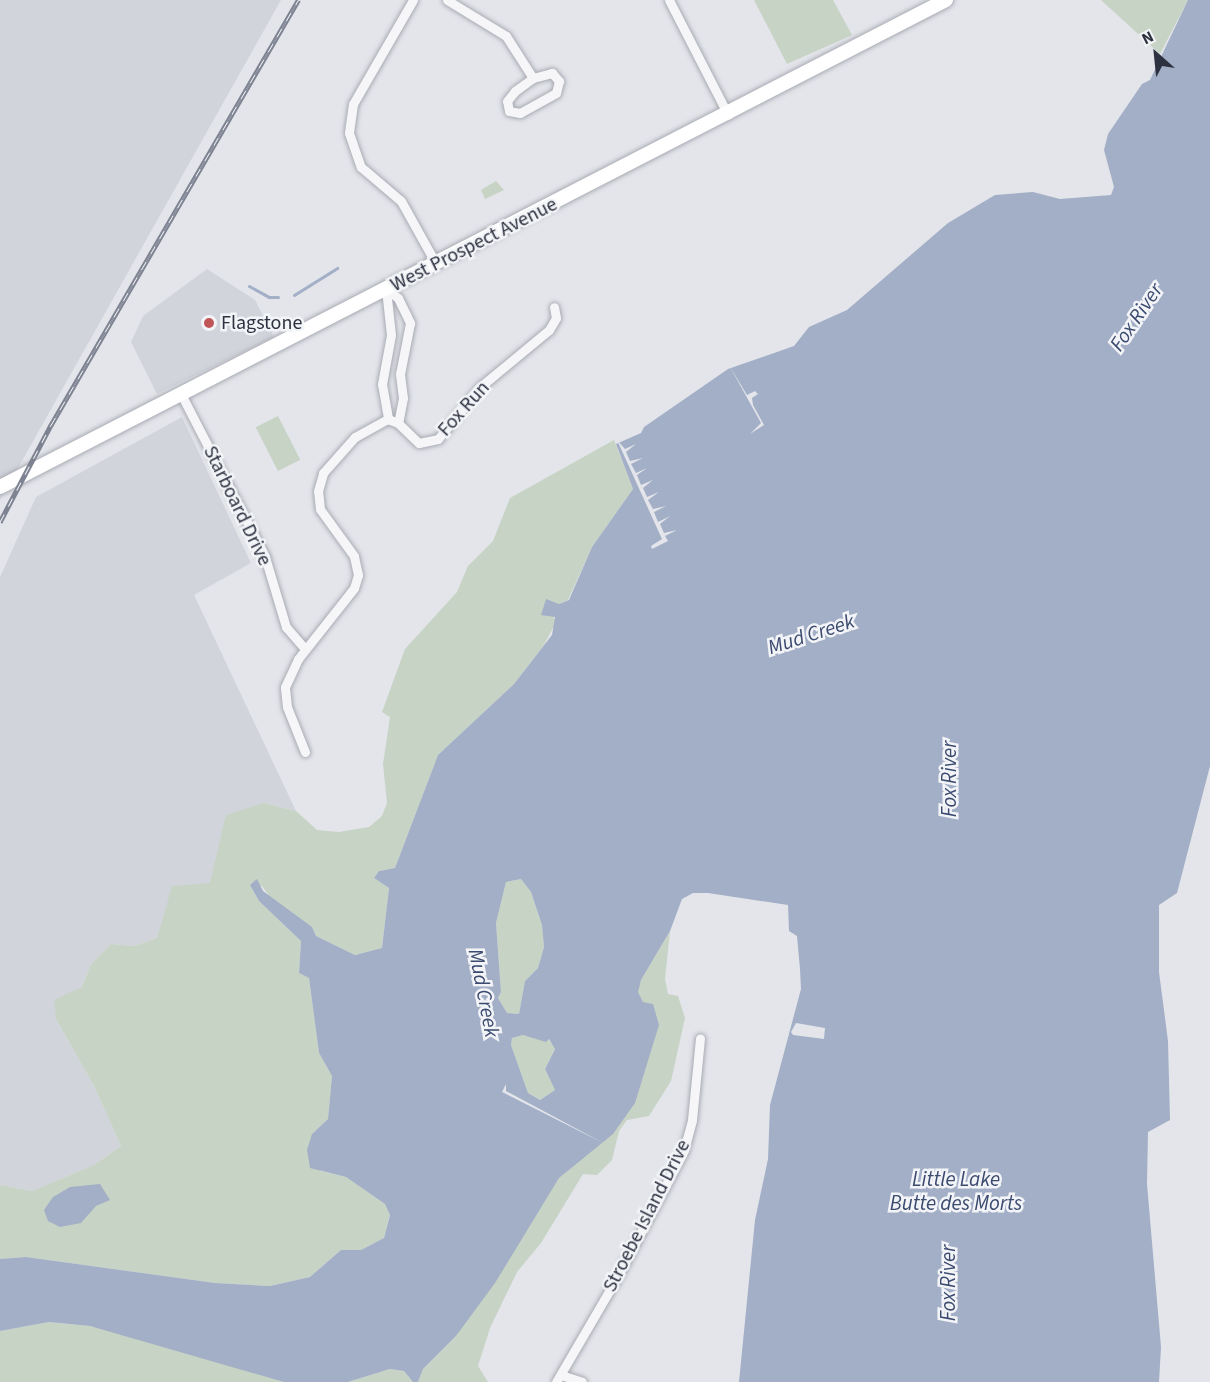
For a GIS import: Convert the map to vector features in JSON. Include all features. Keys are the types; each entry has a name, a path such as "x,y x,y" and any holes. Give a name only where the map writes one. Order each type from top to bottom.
{"main road":[{"name":"West Prospect Avenue","path":"0,487 728,115 946,0"}],"street":[{"path":"413,0 353,104 349,133 361,168 401,201 436,264"},
{"path":"447,0 506,36 534,78"},
{"path":"669,0 728,115"},
{"path":"552,73 560,88 520,113 512,113 508,98 534,78 552,73"},
{"path":"305,753 287,707 285,687 305,649 354,588 358,575 354,556 320,509 320,482 328,465 355,436 388,419 382,384 391,335 386,289"},
{"path":"386,289 398,298 410,323 400,374 403,398 398,423"},
{"name":"Fox Run","path":"388,419 398,423 419,443 438,439 480,387 549,330 556,318 554,307"},
{"name":"Starboard Drive","path":"181,394 265,557 286,627 305,649"},
{"name":"Stroebe Island Drive","path":"559,1378 684,1150 692,1120 700,1038"},
{"path":"559,1378 582,1382"}],"shaded area":[{"path":"0,0 281,0 0,500"},
{"path":"207,269 255,300 274,337 157,394 131,342 143,316"},
{"path":"182,417 251,563 194,595 296,811 264,803 216,865 210,883 165,915 157,938 134,946 111,944 91,964 82,987 65,998 56,1019 94,1086 121,1146 94,1165 32,1191 0,1185 0,577 36,497"}],"green space":[{"path":"754,0 833,0 852,35 787,64"},
{"path":"1101,0 1188,0 1160,54"},
{"path":"496,181 504,190 485,199 481,190"},
{"path":"278,416 300,460 278,471 256,427"},
{"path":"614,440 633,489 592,547 568,600 559,604 546,600 542,612 552,614 556,622 544,645 514,684 438,755 395,868 379,871 374,878 389,888 382,948 355,955 316,936 312,927 274,902 262,886 250,885 259,901 301,941 299,973 309,978 319,1053 332,1076 328,1119 312,1134 320,1171 346,1177 385,1204 390,1214 384,1238 361,1250 341,1250 310,1277 270,1286 215,1283 26,1257 0,1259 0,1185 32,1191 94,1165 121,1146 94,1086 56,1019 54,1000 82,987 91,964 111,944 134,946 157,938 172,886 210,883 226,815 264,803 296,811 317,830 339,832 369,827 382,816 387,803 383,764 390,717 382,712 405,649 457,592 468,566 493,541 510,498"},
{"path":"521,879 531,892 542,925 544,947 538,968 525,981 519,1014 507,1013 498,998 501,992 496,923 506,882"},
{"path":"670,931 665,979 668,994 678,996 685,1018 671,1081 649,1116 627,1120 619,1131 612,1160 597,1175 583,1174 541,1243 517,1272 490,1328 478,1366 488,1382 418,1382 423,1369 456,1336 559,1178 584,1156 643,1002 637,992 641,980"},
{"path":"523,1035 548,1039 555,1048 545,1069 555,1090 540,1100 528,1093 511,1045 512,1038"},
{"path":"49,1322 90,1326 156,1342 288,1382 0,1382 0,1331"},
{"path":"390,1369 404,1371 413,1382 348,1382"}],"water":[{"path":"1188,0 1210,0 1210,766 1177,893 1159,905 1159,972 1168,1041 1170,1120 1148,1132 1147,1184 1161,1347 1159,1382 739,1382 755,1220 768,1159 770,1105 801,989 800,969 797,936 789,931 788,905 708,893 693,893 682,899 670,931 641,980 638,992 643,1002 653,1004 659,1025 635,1103 613,1134 559,1178 495,1283 456,1336 423,1369 418,1382 413,1382 404,1371 390,1369 348,1382 284,1382 90,1326 49,1322 0,1331 0,1259 26,1257 215,1283 270,1286 310,1277 341,1250 361,1250 384,1238 390,1215 385,1204 346,1177 310,1168 307,1150 312,1134 328,1119 332,1076 319,1053 309,978 299,973 301,941 259,901 250,885 257,879 263,891 312,927 316,936 355,955 382,948 389,888 374,878 379,871 395,868 438,755 514,684 552,635 555,617 541,615 546,599 559,604 569,600 592,547 633,489 616,444 641,433 644,427 728,369 794,346 809,327 847,310 948,223 995,195 1033,192 1060,199 1111,195 1114,187 1104,150 1108,134 1142,84 1150,80","holes":["521,879 531,892 542,925 544,947 538,968 525,981 519,1014 507,1013 498,998 501,992 496,923 506,882","523,1035 546,1042 549,1039 555,1049 545,1069 555,1090 540,1100 528,1093 511,1045 512,1038"]},
{"path":"100,1184 110,1200 96,1206 81,1223 60,1227 48,1221 44,1210 53,1197 70,1187"}],"pier":[{"path":"729,365 747,395 755,391 758,394 752,398 753,405 764,425 750,434 761,423"},
{"path":"617,440 625,449 636,444 626,452 630,461 643,458 631,464 636,473 647,468 637,475 641,485 653,480 643,488 647,497 659,492 648,500 653,509 666,506 654,512 658,522 670,516 660,524 664,533 677,530 665,536 668,541 652,549 651,546 662,539"},
{"path":"796,1023 825,1028 824,1039 793,1035 791,1032"},
{"path":"506,1084 506,1091 605,1144 502,1092"}],"waterway":[{"path":"294,295 337,268"},
{"path":"249,286 269,297 278,297"}],"railway":[{"path":"0,522 51,425 298,0"}],"place":[{"name":"Flagstone","path":"209,323"}],"water label":[{"name":"Fox River","path":"1136,317"},
{"name":"Mud Creek","path":"811,634"},
{"name":"Fox River","path":"949,779"},
{"name":"Mud Creek","path":"484,993"},
{"name":"Little Lake Butte des Morts","path":"956,1191"},
{"name":"Fox River","path":"948,1283"}]}
